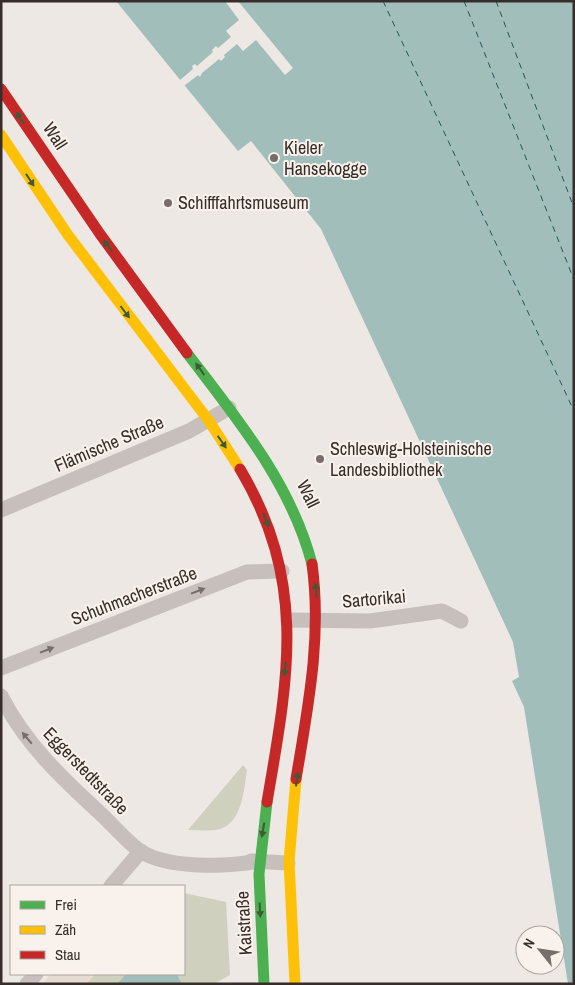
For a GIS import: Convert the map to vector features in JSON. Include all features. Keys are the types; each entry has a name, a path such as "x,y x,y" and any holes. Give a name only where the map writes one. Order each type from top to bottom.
{"main road":[{"name":"Wall","path":"1,89 78,204 262,452 288,492 302,526 312,560 317,621 291,819 288,863"},
{"path":"1,135 58,219 208,421 246,476 271,531 282,571 288,620 286,670 260,861"},
{"name":"Kaistraße","path":"260,861 264,984"},
{"path":"288,863 288,906 295,984"}],"street":[{"path":"58,219 78,204"},
{"name":"Flämische Straße","path":"1,510 208,421 229,408"},
{"name":"Schuhmacherstraße","path":"1,668 247,572 282,571"},
{"name":"Sartorikai","path":"288,620 370,621 442,611 461,622"},
{"name":"Eggerstedtstraße","path":"1,696 16,724 59,775 141,851 193,864 223,866 260,861 288,863"},
{"path":"112,885 141,851"}],"green space":[{"path":"243,765 247,770 243,797 231,822 225,827 216,830 188,830"},
{"path":"185,893 226,902 230,975 214,984 182,984 178,975 185,975"},
{"path":"94,975 125,975 117,984 86,984"}],"shaded area":[{"path":"50,975 94,975 86,984 42,984"}],"water":[{"path":"116,1 574,1 574,984 568,984 565,965 565,925 559,925 524,707 512,681 519,677 513,642 321,229 251,141 238,151"},
{"path":"125,975 178,975 182,984 117,984"}],"pier":[{"path":"225,1 238,1 293,68 285,75 256,40 243,51 237,44 224,55 225,57 221,61 219,59 202,73 200,77 198,75 184,86 180,80 193,69 192,66 195,64 197,66 213,52 212,50 216,46 218,48 231,37 226,31 239,20"}],"ferry route":[{"path":"383,1 574,411"},
{"path":"464,1 574,280"},
{"path":"496,1 574,208"}],"traffic: fast":[{"path":"187,353 243,427 276,479 291,506 303,534 312,564"},
{"path":"264,984 259,874 267,802"}],"traffic: slow":[{"path":"1,135 68,235 209,421 240,469"},
{"path":"295,984 289,861 296,779"}],"traffic: jam":[{"path":"1,89 100,234 187,353"},
{"path":"240,469 262,511 276,552 284,592 287,632 286,673 267,802"},
{"path":"296,779 312,672 315,618 312,564"}],"place":[{"name":"Kieler Hansekogge","path":"274,158"},
{"name":"Schifffahrtsmuseum","path":"168,203"},
{"name":"Schleswig-Holsteinische Landesbibliothek","path":"320,459"}]}
